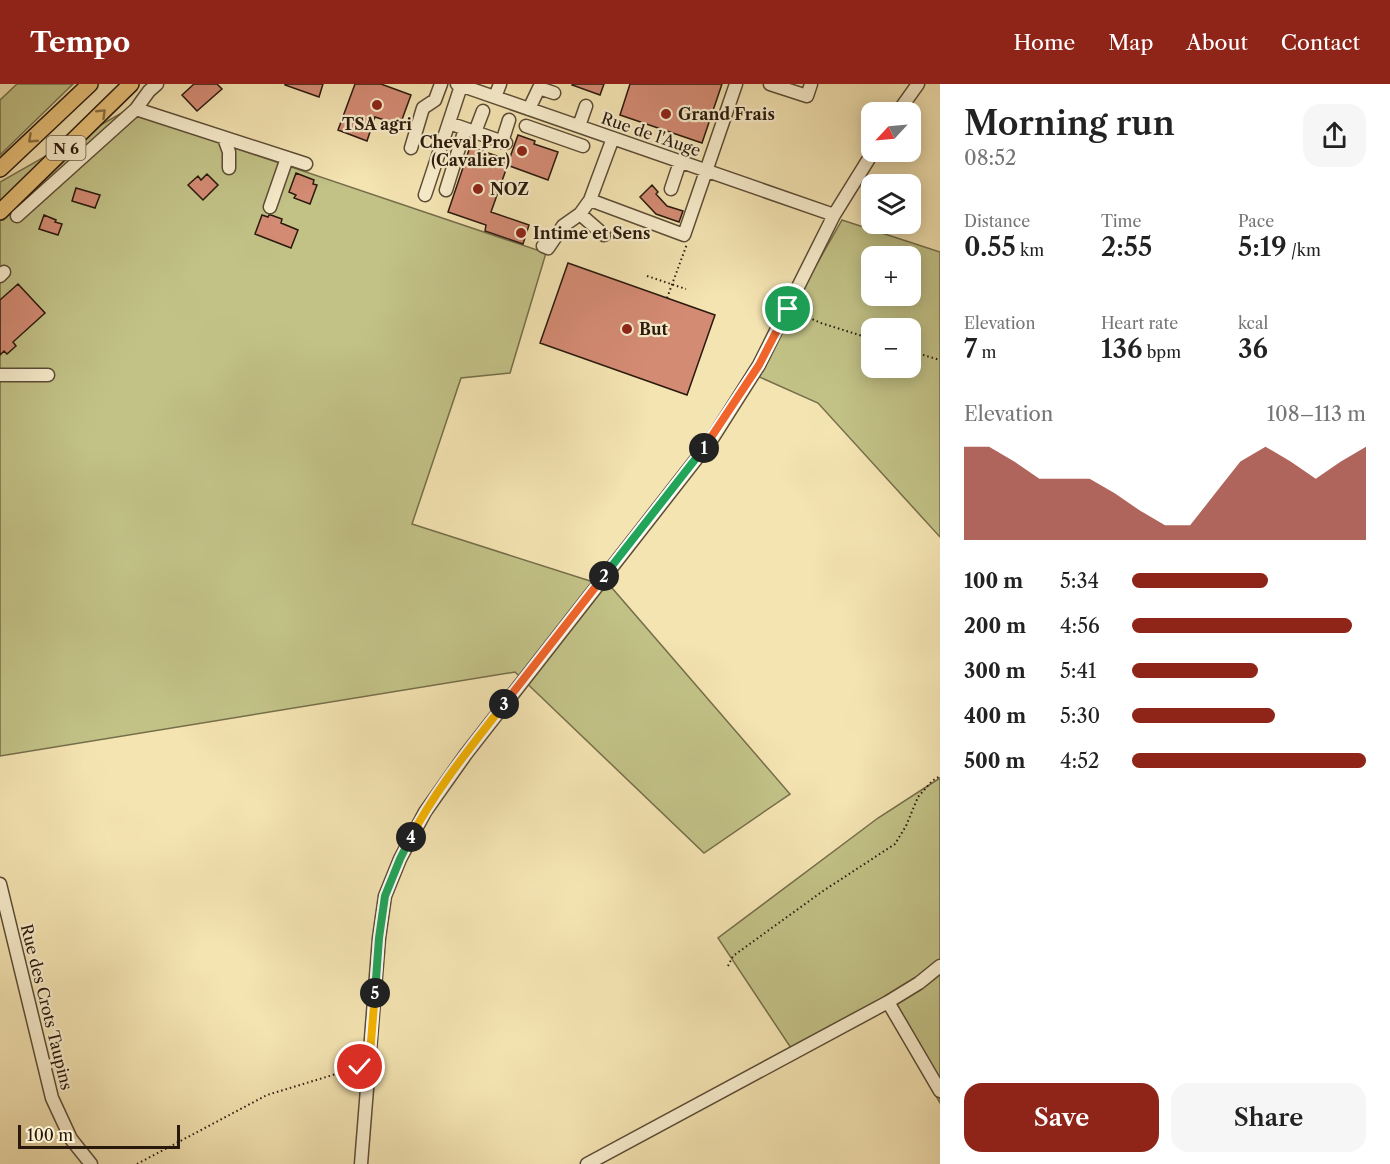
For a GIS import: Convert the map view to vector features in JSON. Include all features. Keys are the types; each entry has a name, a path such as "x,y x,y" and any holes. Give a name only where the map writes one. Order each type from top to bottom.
{"main road":[{"name":"N 6","path":"0,169 90,84"},
{"name":"N 6","path":"0,212 131,84"}],"street":[{"path":"17,216 136,109 157,84"},
{"path":"411,148 423,108 435,100 441,84"},
{"path":"495,97 500,84"},
{"path":"590,200 684,235 736,84"},
{"path":"770,84 807,96 811,84"},
{"path":"905,102 918,84"},
{"path":"425,195 459,85"},
{"name":"Rue de l'Auge","path":"459,85 834,215"},
{"path":"530,109 539,86 554,93"},
{"path":"563,139 586,106"},
{"path":"136,109 306,164"},
{"path":"446,190 470,131 483,111"},
{"path":"449,123 504,143 509,120"},
{"path":"526,126 583,146"},
{"path":"224,138 229,152 229,168"},
{"path":"543,246 549,248 563,226 580,214 590,200 613,138"},
{"path":"270,207 287,158"},
{"path":"671,189 680,162"},
{"path":"361,1164 379,938 385,896 400,859 424,812 466,754 711,439 759,365 834,215 867,162"},
{"path":"580,214 604,235"},
{"path":"0,375 48,375"},
{"name":"Rue des Crots Taupins","path":"0,884 52,1098 71,1139 91,1164"},
{"path":"587,1164 888,1002 919,983 940,966"},
{"path":"888,1002 940,1091"}],"path":[{"path":"647,276 686,289"},
{"path":"788,309 821,323 861,336"},
{"path":"921,354 940,360"},
{"path":"728,966 733,956 823,891 895,844 906,826 918,797 932,781 940,776"},
{"path":"137,1164 267,1095 354,1068 369,1066"}],"green space":[{"path":"17,84 73,84 0,155 0,100"},
{"path":"125,111 546,253 510,373 461,378 412,524 612,588 790,794 704,853 515,672 0,756 0,182"},
{"path":"842,220 861,226 861,234 885,234 940,252 940,537 818,403 755,375"},
{"path":"940,778 940,1103 881,1000 791,1048 718,938 878,818"}],"building":[{"path":"194,84 217,84 222,89 197,111 182,95"},
{"path":"285,84 323,84 319,97"},
{"name":"TSA agri","path":"355,84 381,84 411,95 400,125 375,117 367,141 338,130"},
{"path":"573,84 604,84 600,95"},
{"name":"Grand Frais","path":"630,84 722,84 702,143 620,115"},
{"path":"518,135 535,141 534,144 558,152 548,180 508,165 491,212 529,225 523,244 485,231 486,225 448,212 470,147 509,160"},
{"path":"296,173 314,180 313,184 317,185 310,204 294,198 296,195 289,192"},
{"path":"207,174 218,185 203,200 188,185 198,176 201,180"},
{"path":"652,185 658,192 656,194 667,206 683,211 679,222 656,214 640,197"},
{"path":"76,188 100,195 95,208 72,201"},
{"path":"44,215 62,224 58,235 39,229"},
{"path":"262,215 282,219 281,223 298,230 291,248 255,234"},
{"name":"But","path":"568,263 715,315 687,395 540,343"},
{"path":"18,284 45,313 13,342 16,346 7,354 4,351 0,355 0,300"}],"place":[{"name":"TSA agri","path":"377,105"},
{"name":"Grand Frais","path":"666,114"},
{"name":"Cheval Pro (Cavalier)","path":"522,151"},
{"name":"NOZ","path":"478,189"},
{"name":"Intime et Sens","path":"521,233"},
{"name":"But","path":"627,329"}],"route":[{"path":"360,1067 369,1066 379,938 385,896 400,859 424,812 466,754 711,439 759,365 788,309"}]}
